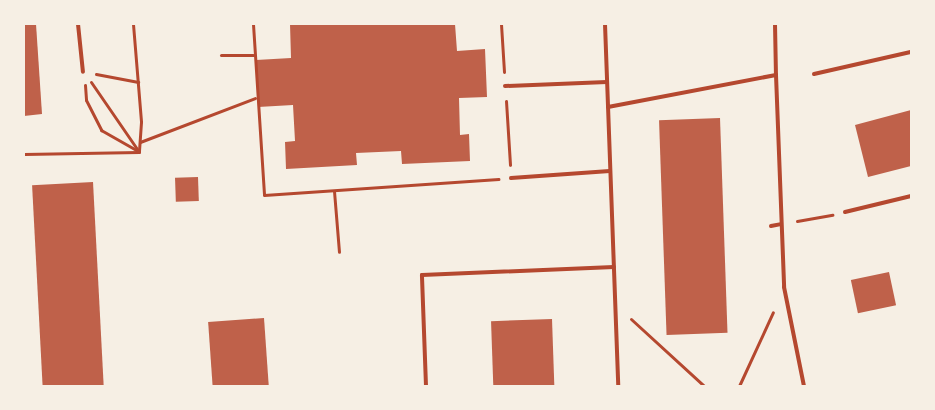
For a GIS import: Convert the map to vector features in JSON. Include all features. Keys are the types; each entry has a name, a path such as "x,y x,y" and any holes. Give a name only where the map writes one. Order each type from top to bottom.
{"lane":[{"path":"78,24 84,72"},
{"path":"605,24 618,386"},
{"path":"775,24 784,287 804,386"},
{"path":"814,74 911,52"},
{"path":"608,107 776,75"},
{"path":"505,86 607,82"},
{"path":"511,178 610,171"},
{"path":"845,212 911,196"},
{"path":"771,226 781,224"},
{"path":"426,386 422,275 614,267"}],"path":[{"path":"133,24 138,82 139,152"},
{"path":"253,24 255,98 264,195 511,178 501,24"},
{"path":"220,55 254,55"},
{"path":"84,72 138,82"},
{"path":"84,72 139,152"},
{"path":"84,72 86,100 101,130 139,152"},
{"path":"140,142 255,98"},
{"path":"24,154 139,152"},
{"path":"334,191 339,252"},
{"path":"781,224 845,212"},
{"path":"739,386 784,287"},
{"path":"615,304 704,386"}],"building":[{"path":"24,24 36,24 42,114 24,116"},
{"path":"290,24 455,24 457,51 485,49 487,97 459,98 460,135 469,134 470,161 402,164 401,151 356,153 357,165 286,169 285,142 295,141 293,105 258,107 256,60 291,58"},
{"path":"911,110 911,166 868,177 855,125"},
{"path":"720,118 728,333 667,335 659,120"},
{"path":"198,177 199,201 176,202 175,178"},
{"path":"93,182 104,386 43,386 32,185"},
{"path":"889,272 896,305 858,313 851,280"},
{"path":"264,318 269,386 213,386 208,322"},
{"path":"552,319 554,386 493,386 491,321"}]}
